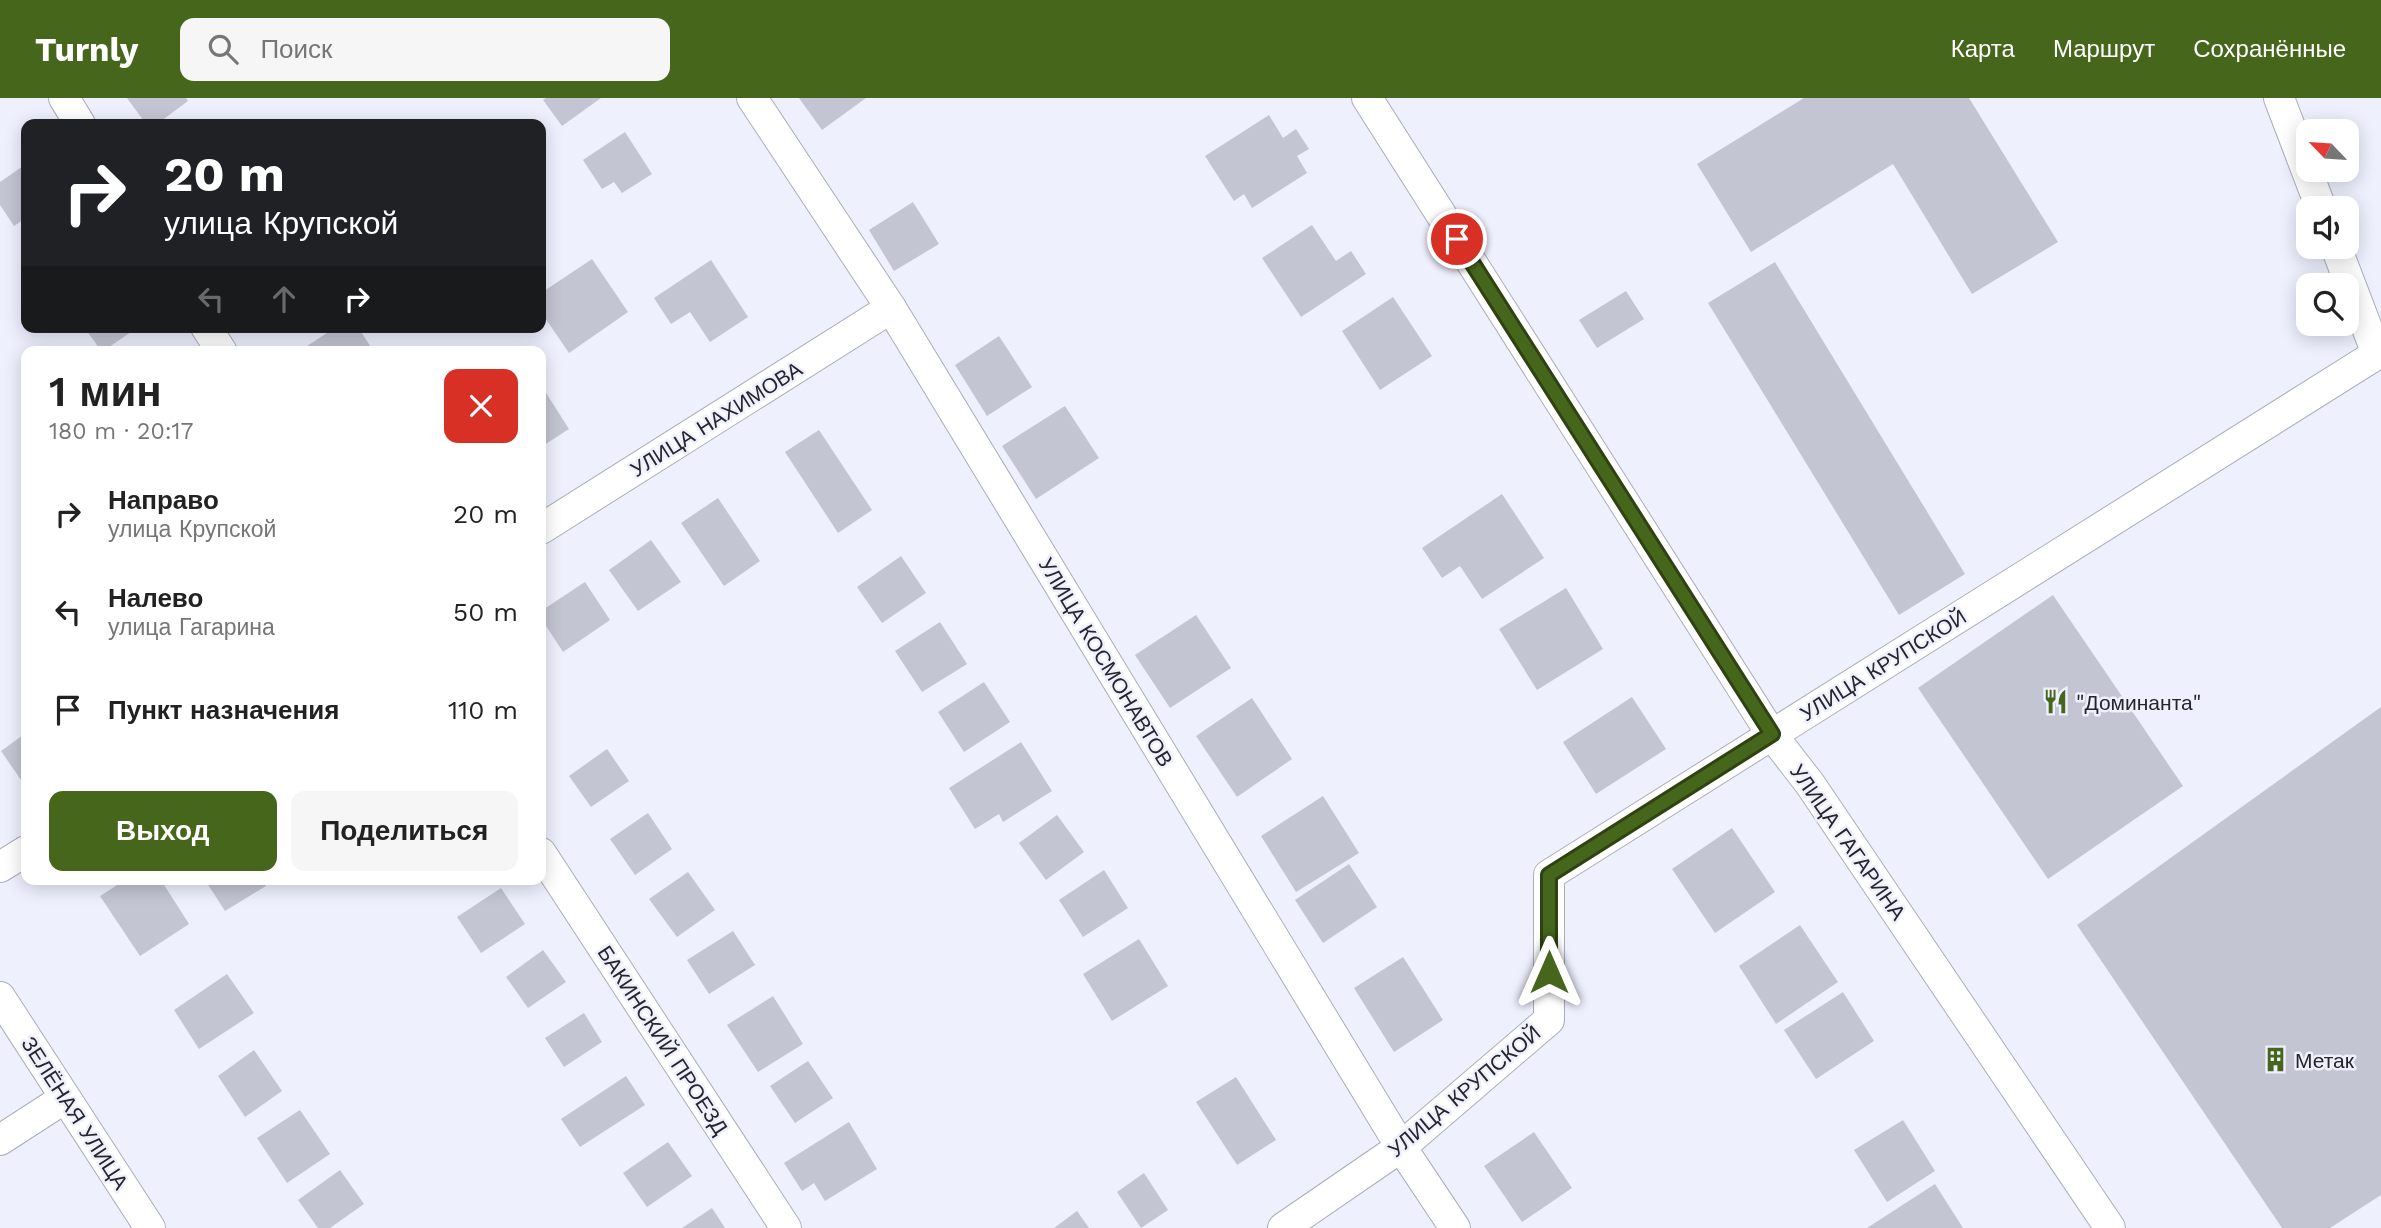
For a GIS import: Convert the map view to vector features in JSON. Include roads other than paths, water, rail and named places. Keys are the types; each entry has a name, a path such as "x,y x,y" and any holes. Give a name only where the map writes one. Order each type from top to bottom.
{"street":[{"path":"64,98 77,119"},
{"name":"УЛИЦА КОСМОНАВТОВ","path":"752,98 891,308 1401,1147 1455,1228"},
{"name":"УЛИЦА ГАГАРИНА","path":"1367,98 1772,734 1810,784 2110,1228"},
{"path":"2279,98 2316,196"},
{"name":"УЛИЦА КРУПСКОЙ","path":"1283,1228 1401,1147 1549,1020 1549,875 2377,354 2341,259"},
{"name":"УЛИЦА НАХИМОВА","path":"546,526 891,308"},
{"path":"0,867 21,854"},
{"name":"БАКИНСКИЙ ПРОЕЗД","path":"546,861 786,1228"},
{"name":"ЗЕЛЁНАЯ УЛИЦА","path":"0,997 150,1228"},
{"path":"0,1140 65,1098"}],"place":[{"name":"\"Доминанта\"","path":"2056,702"},
{"name":"Метак","path":"2275,1060"}]}
